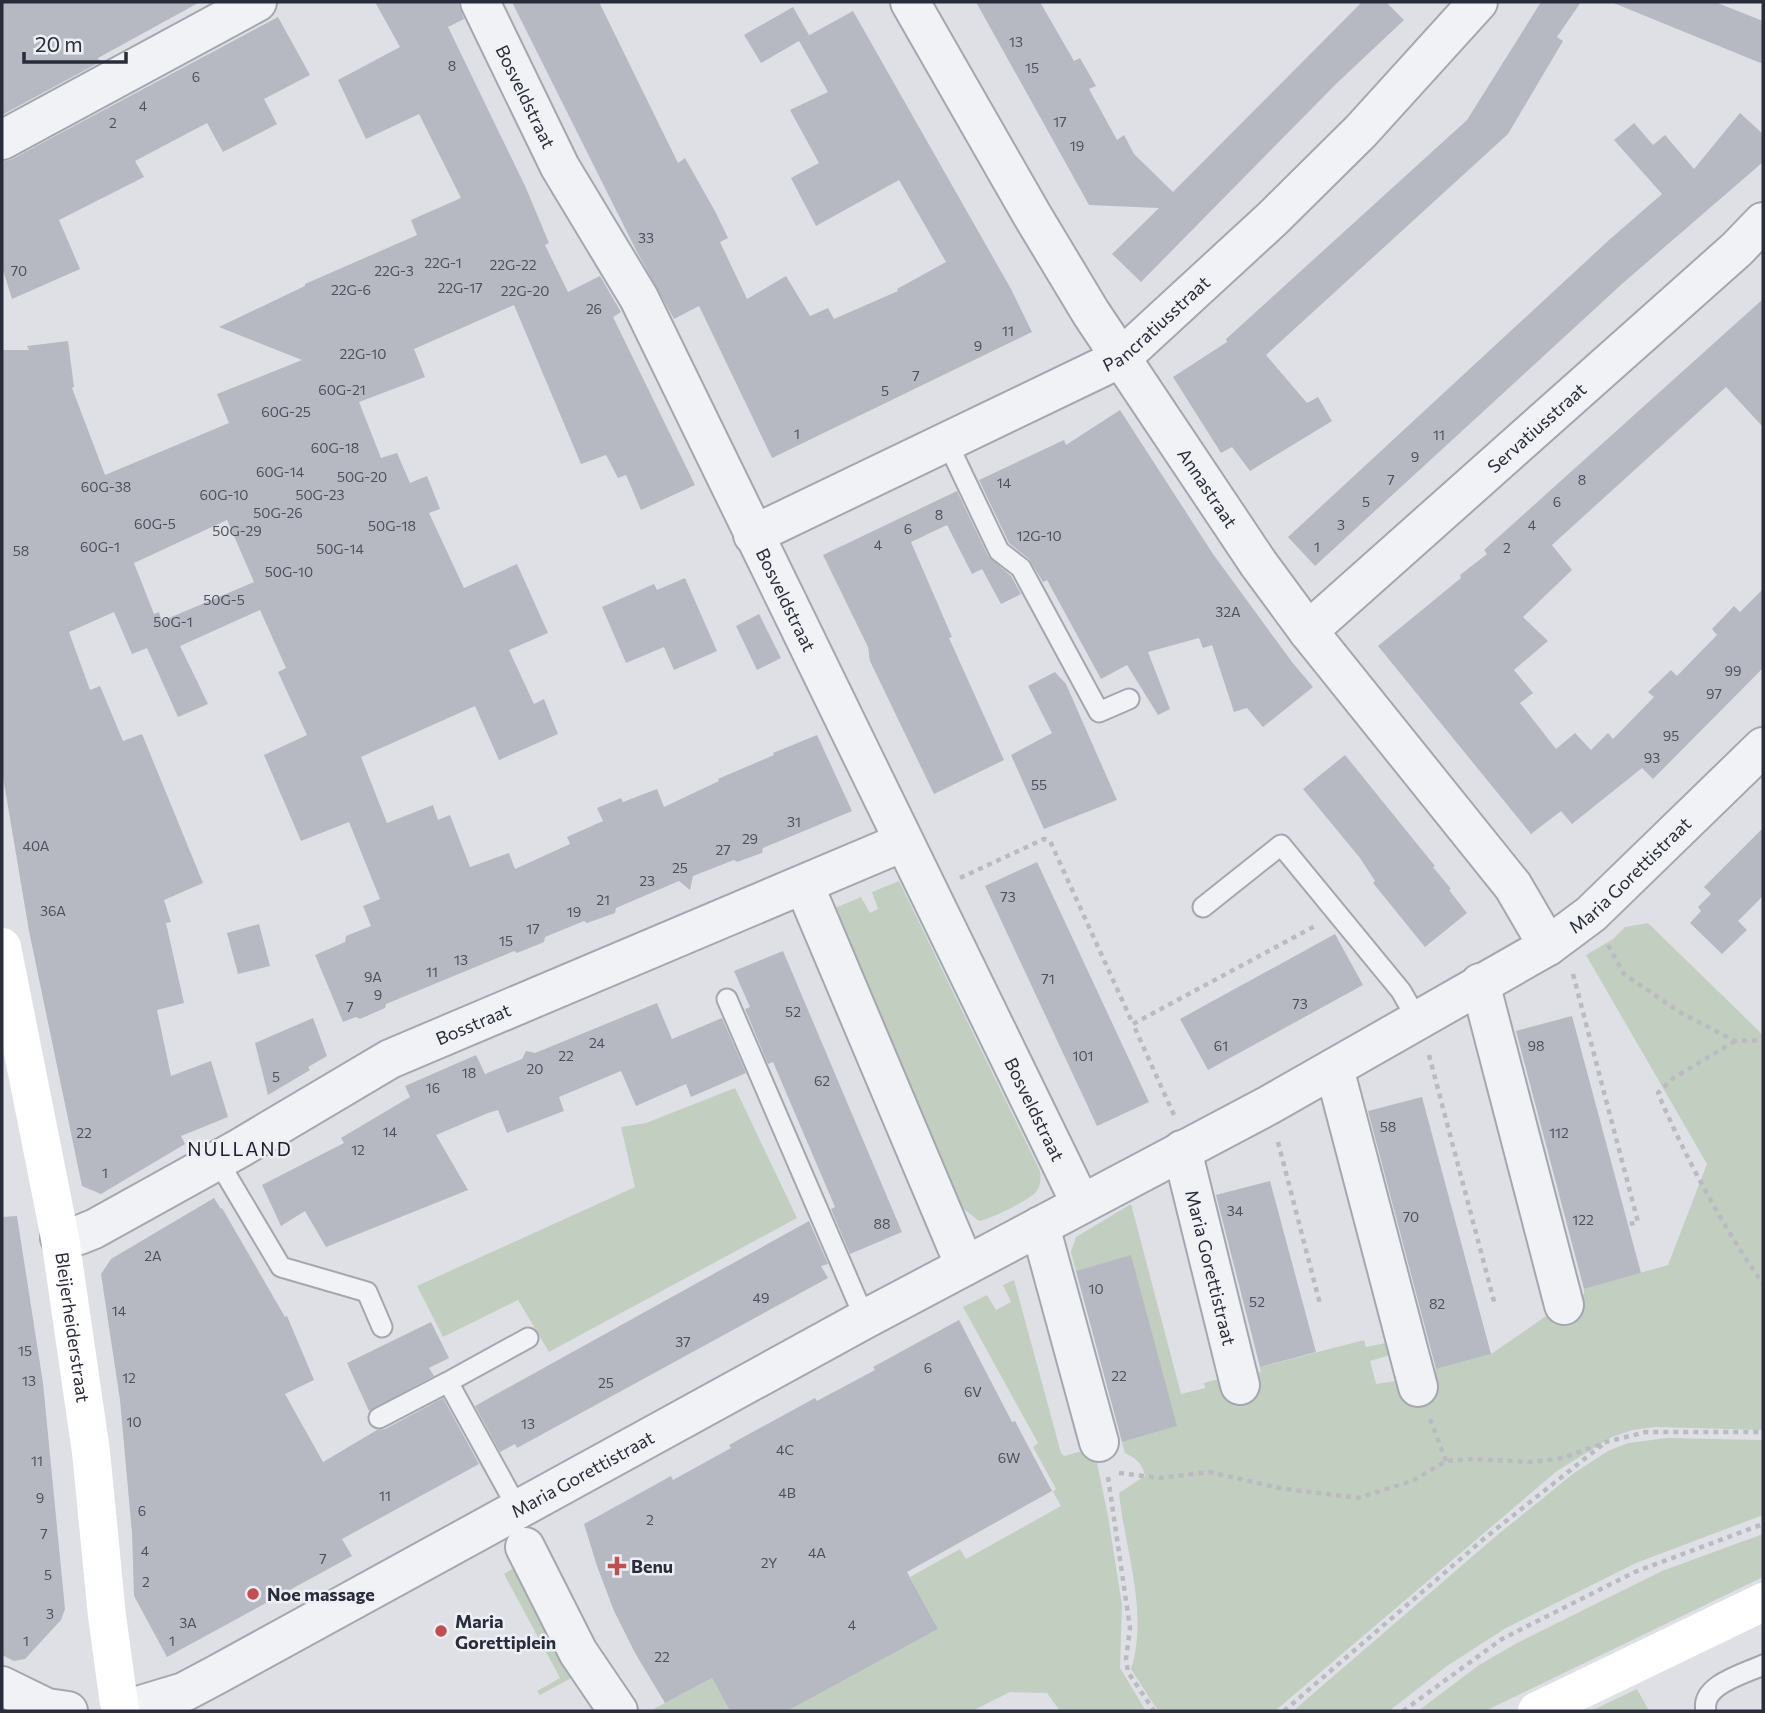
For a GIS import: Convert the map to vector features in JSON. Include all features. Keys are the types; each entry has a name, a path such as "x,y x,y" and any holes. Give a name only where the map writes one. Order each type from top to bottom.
{"street":[{"path":"2,140 257,2"},
{"name":"Bosveldstraat","path":"480,2 560,167 639,298 1081,1204"},
{"name":"Annastraat","path":"910,2 1091,313 1258,564 1308,631 1513,886 1553,942"},
{"name":"Pancratiusstraat","path":"753,535 1121,358 1272,219 1362,131 1478,2"},
{"name":"Servatiusstraat","path":"1308,631 1737,249 1763,222"},
{"name":"Maria Gorettistraat","path":"121,1711 184,1692 865,1319 1269,1105 1553,942 1591,914 1763,747"},
{"name":"Bosstraat","path":"60,1238 94,1229 218,1161 390,1059 903,842"},
{"path":"804,885 965,1266"},
{"name":"Bleijerheiderstraat","path":"2,947 60,1238 91,1452 107,1616 121,1711"},
{"path":"1480,983 1564,1305"},
{"path":"1334,1068 1418,1388"},
{"name":"Maria Gorettistraat","path":"1182,1150 1240,1385"},
{"path":"1040,1226 1103,1457"},
{"path":"525,1547 578,1652 618,1711"},
{"path":"1537,1711 1763,1602"},
{"path":"2,1686 47,1708 68,1711"}],"lane":[{"path":"947,442 999,551 1021,568 1099,712 1129,699"},
{"path":"1203,907 1281,845 1401,992 1417,1019"},
{"path":"727,999 865,1319"},
{"path":"218,1161 281,1267 366,1292 383,1327"},
{"path":"379,1418 528,1338"},
{"path":"448,1382 518,1510"},
{"path":"1706,1711 1706,1699 1713,1689 1763,1665"}],"path":[{"path":"928,892 1044,839 1050,841 1175,1117 1182,1150"},
{"path":"1133,1024 1337,913"},
{"path":"1591,914 1624,974 1681,1013 1735,1041"},
{"path":"1553,942 1570,963 1638,1222 1630,1224"},
{"path":"1417,1019 1495,1305"},
{"path":"1763,1040 1735,1041 1672,1079 1658,1093 1672,1128 1763,1284"},
{"path":"1269,1105 1320,1304"},
{"path":"1151,1475 1160,1478 1210,1472 1279,1488 1358,1497 1412,1481 1446,1461 1473,1459 1534,1462 1563,1458 1646,1432 1763,1432"},
{"path":"1438,1438 1446,1461"},
{"path":"1284,1711 1486,1538 1605,1443"},
{"path":"1103,1457 1130,1628 1126,1659 1128,1672 1154,1711"},
{"path":"1403,1711 1446,1678 1514,1633 1635,1572 1763,1524"}],"green space":[{"path":"899,881 1040,1171 1039,1185 1035,1193 1009,1209 979,1221 961,1207 835,908 861,897 870,913 878,909 872,892"},
{"path":"1648,923 1763,1035 1763,1430 1655,1427 1612,1437 1557,1471 1275,1711 1158,1711 1131,1669 1136,1648 1137,1604 1119,1493 1145,1476 1138,1462 1125,1453 1122,1442 1176,1426 1131,1256 1076,1271 1071,1252 1076,1237 1131,1204 1181,1394 1205,1388 1204,1383 1261,1372 1260,1367 1364,1340 1366,1347 1391,1342 1394,1354 1370,1361 1376,1384 1436,1375 1435,1369 1491,1354 1574,1297 1584,1294 1584,1289 1668,1265 1707,1164 1586,955 1613,939 1625,927"},
{"path":"735,1088 797,1218 549,1352 518,1300 443,1337 417,1286 635,1187 621,1127 646,1123"},
{"path":"1014,1280 1061,1453 1064,1456 1086,1450 1095,1453 1122,1605 1120,1668 1146,1711 1060,1711 1047,1693 1010,1692 972,1711 785,1711 938,1629 910,1577 960,1549 966,1559 1061,1506 1053,1492 1056,1489 1033,1447 1038,1443 963,1307 987,1295 996,1310 1011,1302 1003,1285"},
{"path":"1667,1438 1763,1440 1763,1515 1636,1563 1506,1628 1447,1666 1389,1711 1293,1711 1496,1536 1574,1473 1608,1451 1628,1443"},
{"path":"1763,1534 1763,1577 1485,1711 1418,1711 1479,1665 1517,1643 1662,1571"},
{"path":"515,1567 575,1676 540,1695 537,1691 560,1678 504,1574"},
{"path":"712,1678 730,1711 650,1711"},
{"path":"1637,1689 1649,1711 1591,1711"}],"building":[{"path":"2,2 200,2 98,58 100,62 2,115"},
{"path":"375,2 458,2 464,19 448,27 526,188 549,243 545,245 568,292 600,276 621,312 613,317 695,485 641,510 626,475 618,478 606,455 581,464 514,305 414,349 425,377 359,402 381,458 397,453 410,483 427,476 440,509 429,513 464,588 517,564 548,633 509,650 534,704 544,699 558,734 499,760 475,706 361,757 387,823 433,805 438,820 450,815 470,867 509,853 515,869 570,844 567,837 603,821 597,808 621,798 623,802 657,789 664,807 719,781 718,779 774,755 773,753 817,735 852,811 763,848 762,853 737,862 734,860 693,876 690,890 679,881 616,908 615,913 587,923 584,921 545,937 544,942 517,953 514,951 386,1004 385,1008 360,1019 356,1017 343,1022 315,955 345,942 346,936 371,926 363,906 380,899 349,822 301,841 264,755 307,735 278,672 286,668 260,610 180,646 208,704 178,717 147,648 132,654 114,612 69,632 90,690 100,686 123,741 142,734 203,883 164,900 171,922 166,923 184,1003 157,1010 171,1076 211,1061 228,1117 181,1136 185,1144 101,1194 82,1186 29,931 2,771 2,350 29,350 27,346 68,341 72,388 105,475 229,423 217,394 302,360 219,327 305,284 417,235 411,220 461,198 419,114 366,139 338,80 400,47","holes":["227,520 254,582 162,621 159,612 154,614 134,563"]},
{"path":"512,2 599,2 678,163 685,158 716,213 728,238 720,242 747,299 786,276 810,316 828,308 834,319 898,291 897,289 946,262 899,180 816,226 791,178 819,163 790,110 828,92 799,41 761,63 744,35 793,7 809,35 804,38 853,11 1011,289 1032,332 772,458 699,306 674,319 638,254"},
{"path":"976,2 1040,2 1074,61 1080,58 1096,86 1089,89 1117,140 1124,135 1134,154 1173,192 1362,2 1386,2 1404,20 1336,84 1141,282 1112,254 1159,208 1089,205"},
{"path":"1541,2 1581,2 1557,37 1563,41 1508,134 1266,355 1307,403 1318,397 1332,421 1250,471 1232,447 1221,453 1173,377 1227,342 1226,339 1467,120"},
{"path":"1611,2 1715,2 1763,21 1763,64"},
{"path":"278,17 310,75 264,99 277,124 223,152 207,123 135,161 144,177 59,220 80,269 12,299 2,267 2,162"},
{"path":"1740,113 1763,134 1763,162 1623,283 1315,566 1288,537 1662,194 1614,140 1634,123 1653,145 1665,135 1694,169"},
{"path":"1763,299 1763,427 1726,387 1552,545 1572,570 1523,617 1548,641 1514,670 1533,693 1520,703 1556,749 1575,733 1591,750 1608,733 1613,739 1654,697 1648,692 1671,670 1677,676 1717,635 1712,629 1734,606 1740,612 1763,589 1763,668 1653,779 1642,768 1572,824 1561,811 1531,834 1378,646 1461,578 1460,575 1487,554 1484,550"},
{"path":"1120,410 1213,554 1313,687 1263,727 1247,708 1234,712 1212,645 1203,648 1199,638 1148,652 1170,709 1158,715 1127,665 1101,679 1047,580 1043,582 1029,559 1009,543 979,480 1064,440 1066,445"},
{"path":"957,491 988,556 1011,576 1021,594 1001,604 982,569 972,574 947,525 911,542 952,637 949,638 1004,760 934,794 823,555"},
{"path":"685,578 717,651 674,670 664,647 626,663 602,607 654,584 657,590"},
{"path":"759,614 781,658 757,670 736,626"},
{"path":"1055,672 1066,684 1117,800 1044,829 1011,755 1052,733 1028,686"},
{"path":"1345,755 1435,866 1433,867 1467,913 1425,947 1373,883 1375,881 1360,858 1303,789"},
{"path":"1763,828 1763,896 1738,921 1747,930 1722,954 1690,923 1701,911 1698,907 1711,894 1704,887"},
{"path":"1037,862 1149,1102 1097,1126 985,886"},
{"path":"259,924 270,966 238,974 227,933"},
{"path":"1335,934 1363,985 1208,1070 1180,1019"},
{"path":"783,951 902,1232 850,1254 831,1209 835,1207 773,1062 768,1064 745,1009 750,1007 734,971"},
{"path":"657,1003 672,1039 722,1018 746,1073 691,1097 686,1084 636,1106 621,1071 559,1097 564,1111 507,1133 498,1110 488,1113 436,1135 468,1190 326,1247 305,1211 281,1226 262,1185 344,1143 341,1138 410,1097 405,1086 476,1055 485,1074 522,1059 526,1051 535,1053"},
{"path":"1572,1016 1641,1273 1584,1289 1516,1031"},
{"path":"313,1018 327,1056 308,1067 310,1070 268,1095 255,1043"},
{"path":"1422,1097 1491,1354 1436,1369 1368,1111"},
{"path":"1270,1181 1316,1352 1260,1367 1216,1195"},
{"path":"214,1198 285,1317 287,1316 314,1380 285,1394 323,1462 377,1430 385,1429 443,1398 479,1464 342,1539 352,1556 167,1657 134,1596 132,1533 120,1400 101,1274 111,1259"},
{"path":"17,1216 43,1383 65,1609 61,1620 25,1659 14,1661 2,1655 2,1217"},
{"path":"809,1221 828,1264 821,1266 828,1278 517,1448 515,1444 500,1452 475,1406"},
{"path":"1131,1255 1177,1426 1122,1442 1076,1271"},
{"path":"959,1320 1012,1422 1015,1421 1052,1491 907,1572 938,1629 787,1711 730,1711 712,1678 665,1703 614,1611 584,1524 671,1476 673,1480 731,1448 729,1445 815,1398 817,1401 875,1370 873,1367"},
{"path":"431,1322 449,1358 429,1368 434,1376 369,1411 347,1363"}],"place":[{"name":"Benu","path":"617,1566"},
{"name":"Noe massage","path":"253,1594"},
{"name":"Maria Gorettiplein","path":"441,1631"}],"district":[{"name":"NULLAND","path":"240,1148"}]}
